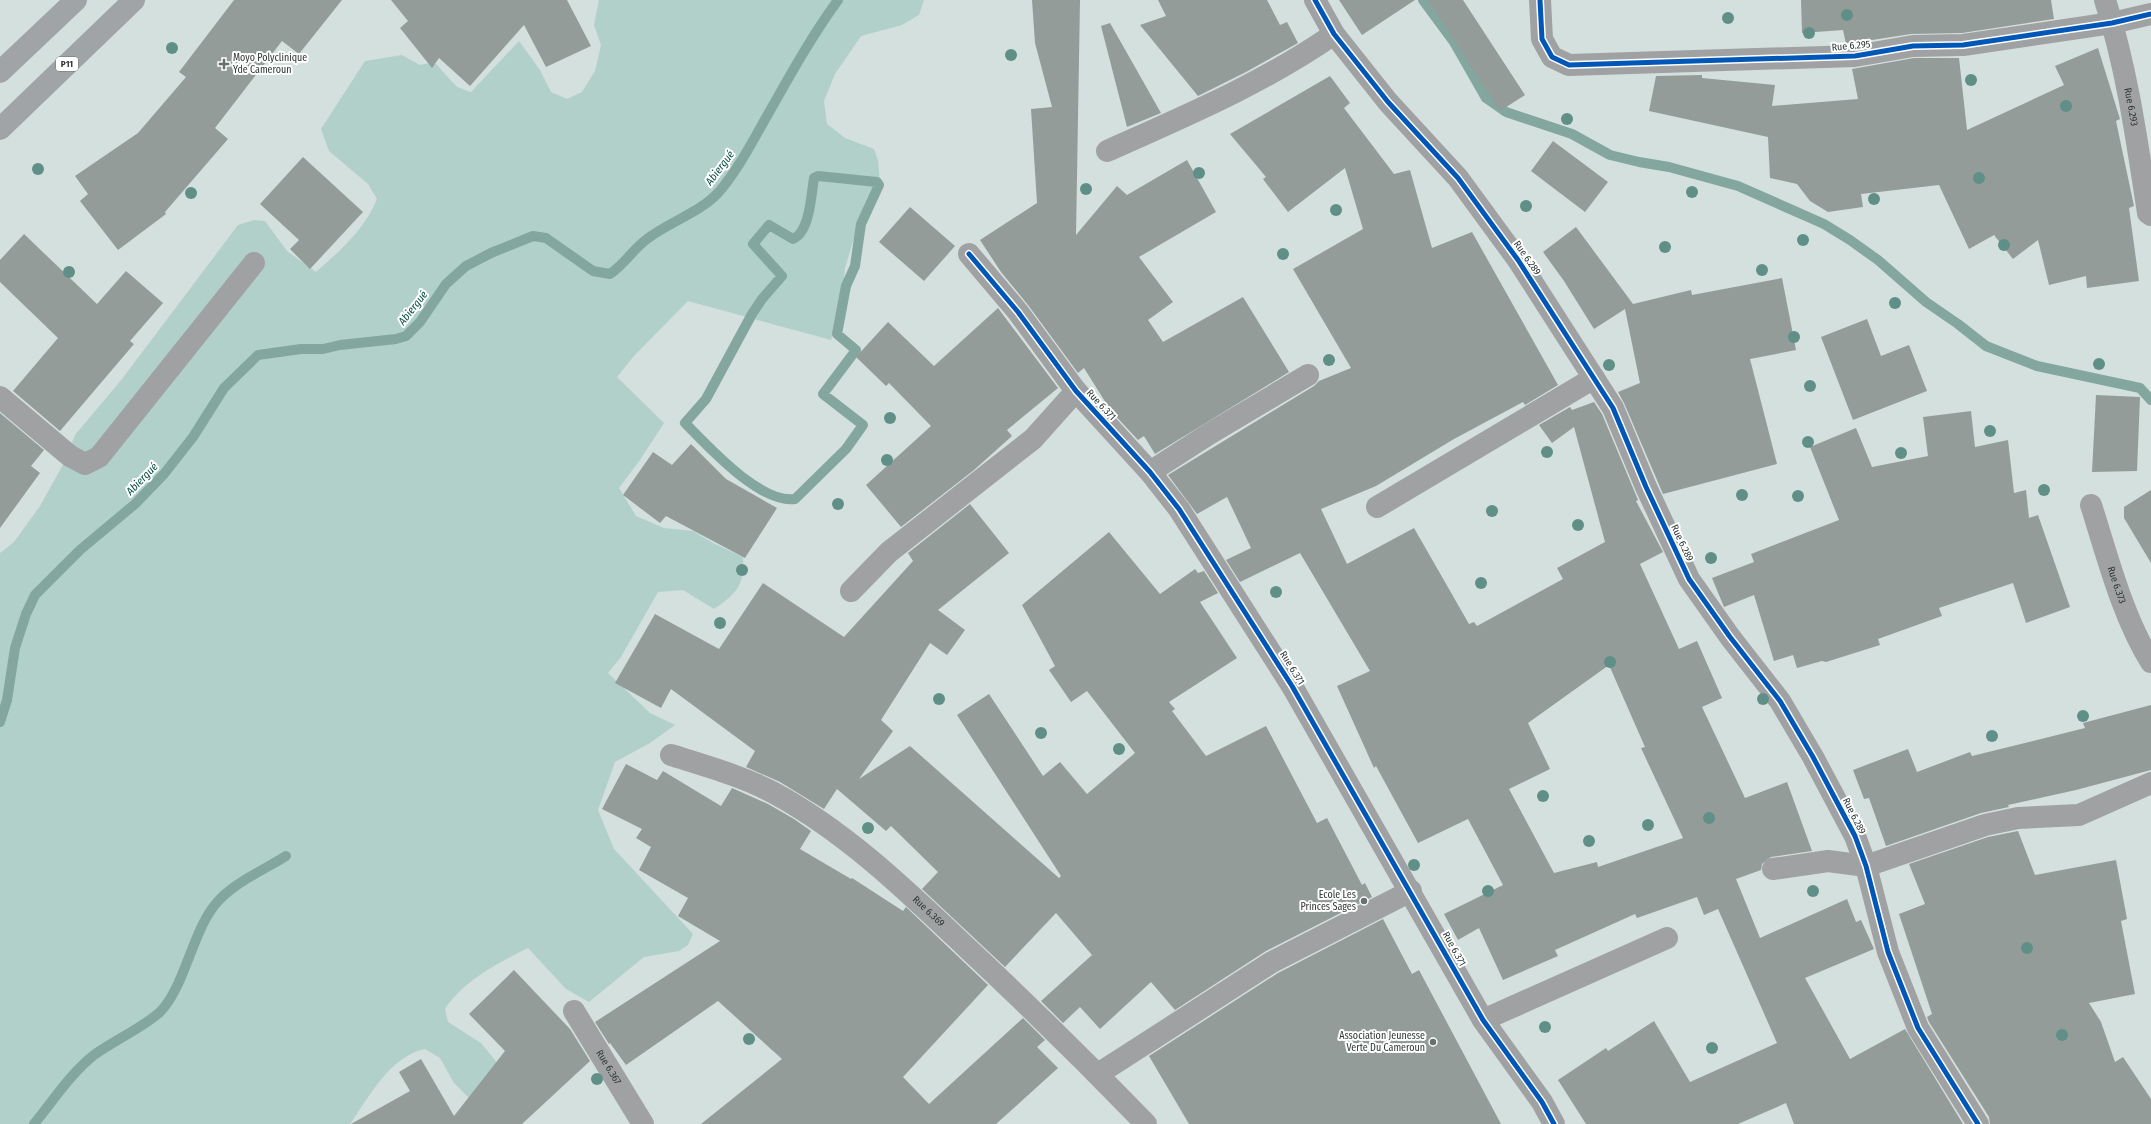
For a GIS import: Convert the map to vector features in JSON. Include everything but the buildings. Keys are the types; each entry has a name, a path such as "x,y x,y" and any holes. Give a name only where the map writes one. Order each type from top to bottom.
{"main road":[{"path":"0,72 76,0"},
{"name":"P11","path":"0,129 134,0"}],"street":[{"name":"Rue 6.289","path":"1315,0 1334,34 1388,102 1458,178 1518,260 1613,408 1646,487 1689,579 1730,636 1780,701 1813,757 1854,836 1866,866 1888,952 1918,1028 1978,1124"},
{"name":"Rue 6.295","path":"1540,0 1542,39 1552,57 1569,65 1855,56 1913,46 1963,45 2112,23 2151,14"},
{"name":"Rue 6.293","path":"2105,0 2112,23 2133,113 2148,213 2151,215"},
{"path":"1107,151 1231,95 1303,56 1334,34"},
{"name":"Rue 6.371","path":"969,254 1018,312 1076,391 1150,472 1179,509 1292,686 1411,891 1483,1020 1542,1102 1554,1124"},
{"path":"0,397 70,456 85,464 92,461 99,457 254,263"},
{"path":"1150,472 1209,434 1308,375"},
{"path":"1377,507 1594,378"},
{"path":"851,591 889,552 1033,439 1076,391"},
{"name":"Rue 6.373","path":"2091,505 2116,582 2143,650 2151,662"},
{"name":"Rue 6.369","path":"671,755 736,776 773,793 804,811 853,845 920,904 1098,1074 1146,1124"},
{"path":"1773,869 1828,861 1866,866 1985,825 2018,818 2079,814 2151,783"},
{"path":"1098,1074 1272,962 1411,891"},
{"path":"1483,1020 1667,938"},
{"name":"Rue 6.367","path":"574,1011 643,1124"}],"green space":[{"path":"599,0 924,0 919,15 902,25 861,36 835,74 824,101 827,124 845,138 874,149 878,160 880,183 868,205 854,238 845,268 842,303 831,340 688,301 634,356 617,377 664,423 640,460 619,488 636,516 664,528 693,531 713,543 743,557 741,582 738,588 714,609 683,590 658,592 621,657 608,673 650,713 675,725 650,743 615,762 598,810 614,849 693,934 688,945 679,951 644,957 589,1002 566,989 528,948 482,973 462,989 445,1009 448,1022 481,1043 499,1065 471,1100 454,1083 440,1058 425,1049 412,1053 391,1069 373,1090 350,1124 0,1124 0,553 14,542 40,506 64,463 75,435 122,379 238,225 254,220 265,221 287,251 316,272 343,248 359,230 377,199 368,184 329,151 321,129 365,61 402,55 420,65 434,62 457,87 471,92 519,41 540,70 551,92 567,99 582,92 595,71 601,45 594,25"}],"waterway":[{"name":"Abiergué","path":"0,722 7,700 15,648 26,614 35,595 80,550 135,504 164,474 193,437 224,388 258,355 301,349 323,349 340,345 396,339 406,336 420,322 446,284 466,266 491,253 533,236 546,238 593,271 610,274 647,239 665,227 693,212 718,193 750,146 801,57 838,0"},
{"path":"1423,0 1454,42 1486,98 1506,112 1572,134 1610,155 1669,167 1738,186 1824,224 1878,260 1926,302 1986,346 2037,366 2140,388 2151,400"},
{"path":"818,176 877,182 879,185 861,224 855,266 846,286 837,334 856,350 823,394 863,425 846,449 795,499 781,498 766,492 736,472 685,423 706,399 752,314 762,299 782,276 753,244 769,225 793,239 799,235 803,229 809,212 814,178 818,176"},
{"path":"34,1124 69,1079 85,1062 146,1023 160,1012 168,1002 182,975 206,918 221,898 247,878 286,856"}],"cycle path":[{"path":"1315,0 1334,34 1388,102 1458,178 1518,260 1613,408 1646,487 1689,579 1730,637 1780,701 1813,757 1855,836 1866,866 1888,952 1918,1028 1978,1124"},
{"path":"1540,0 1542,39 1552,57 1569,65 1855,56 1913,46 1963,45 2112,23 2151,14"},
{"path":"969,254 1018,312 1076,391 1150,472 1179,509 1292,686 1483,1020 1542,1102 1554,1124"}],"place":[{"name":"Moyo Polyclinique Yde Cameroun","path":"224,64"},
{"name":"Ecole Les Princes Sages","path":"1364,901"},
{"name":"Association Jeunesse Verte Du Cameroun","path":"1433,1042"}]}
